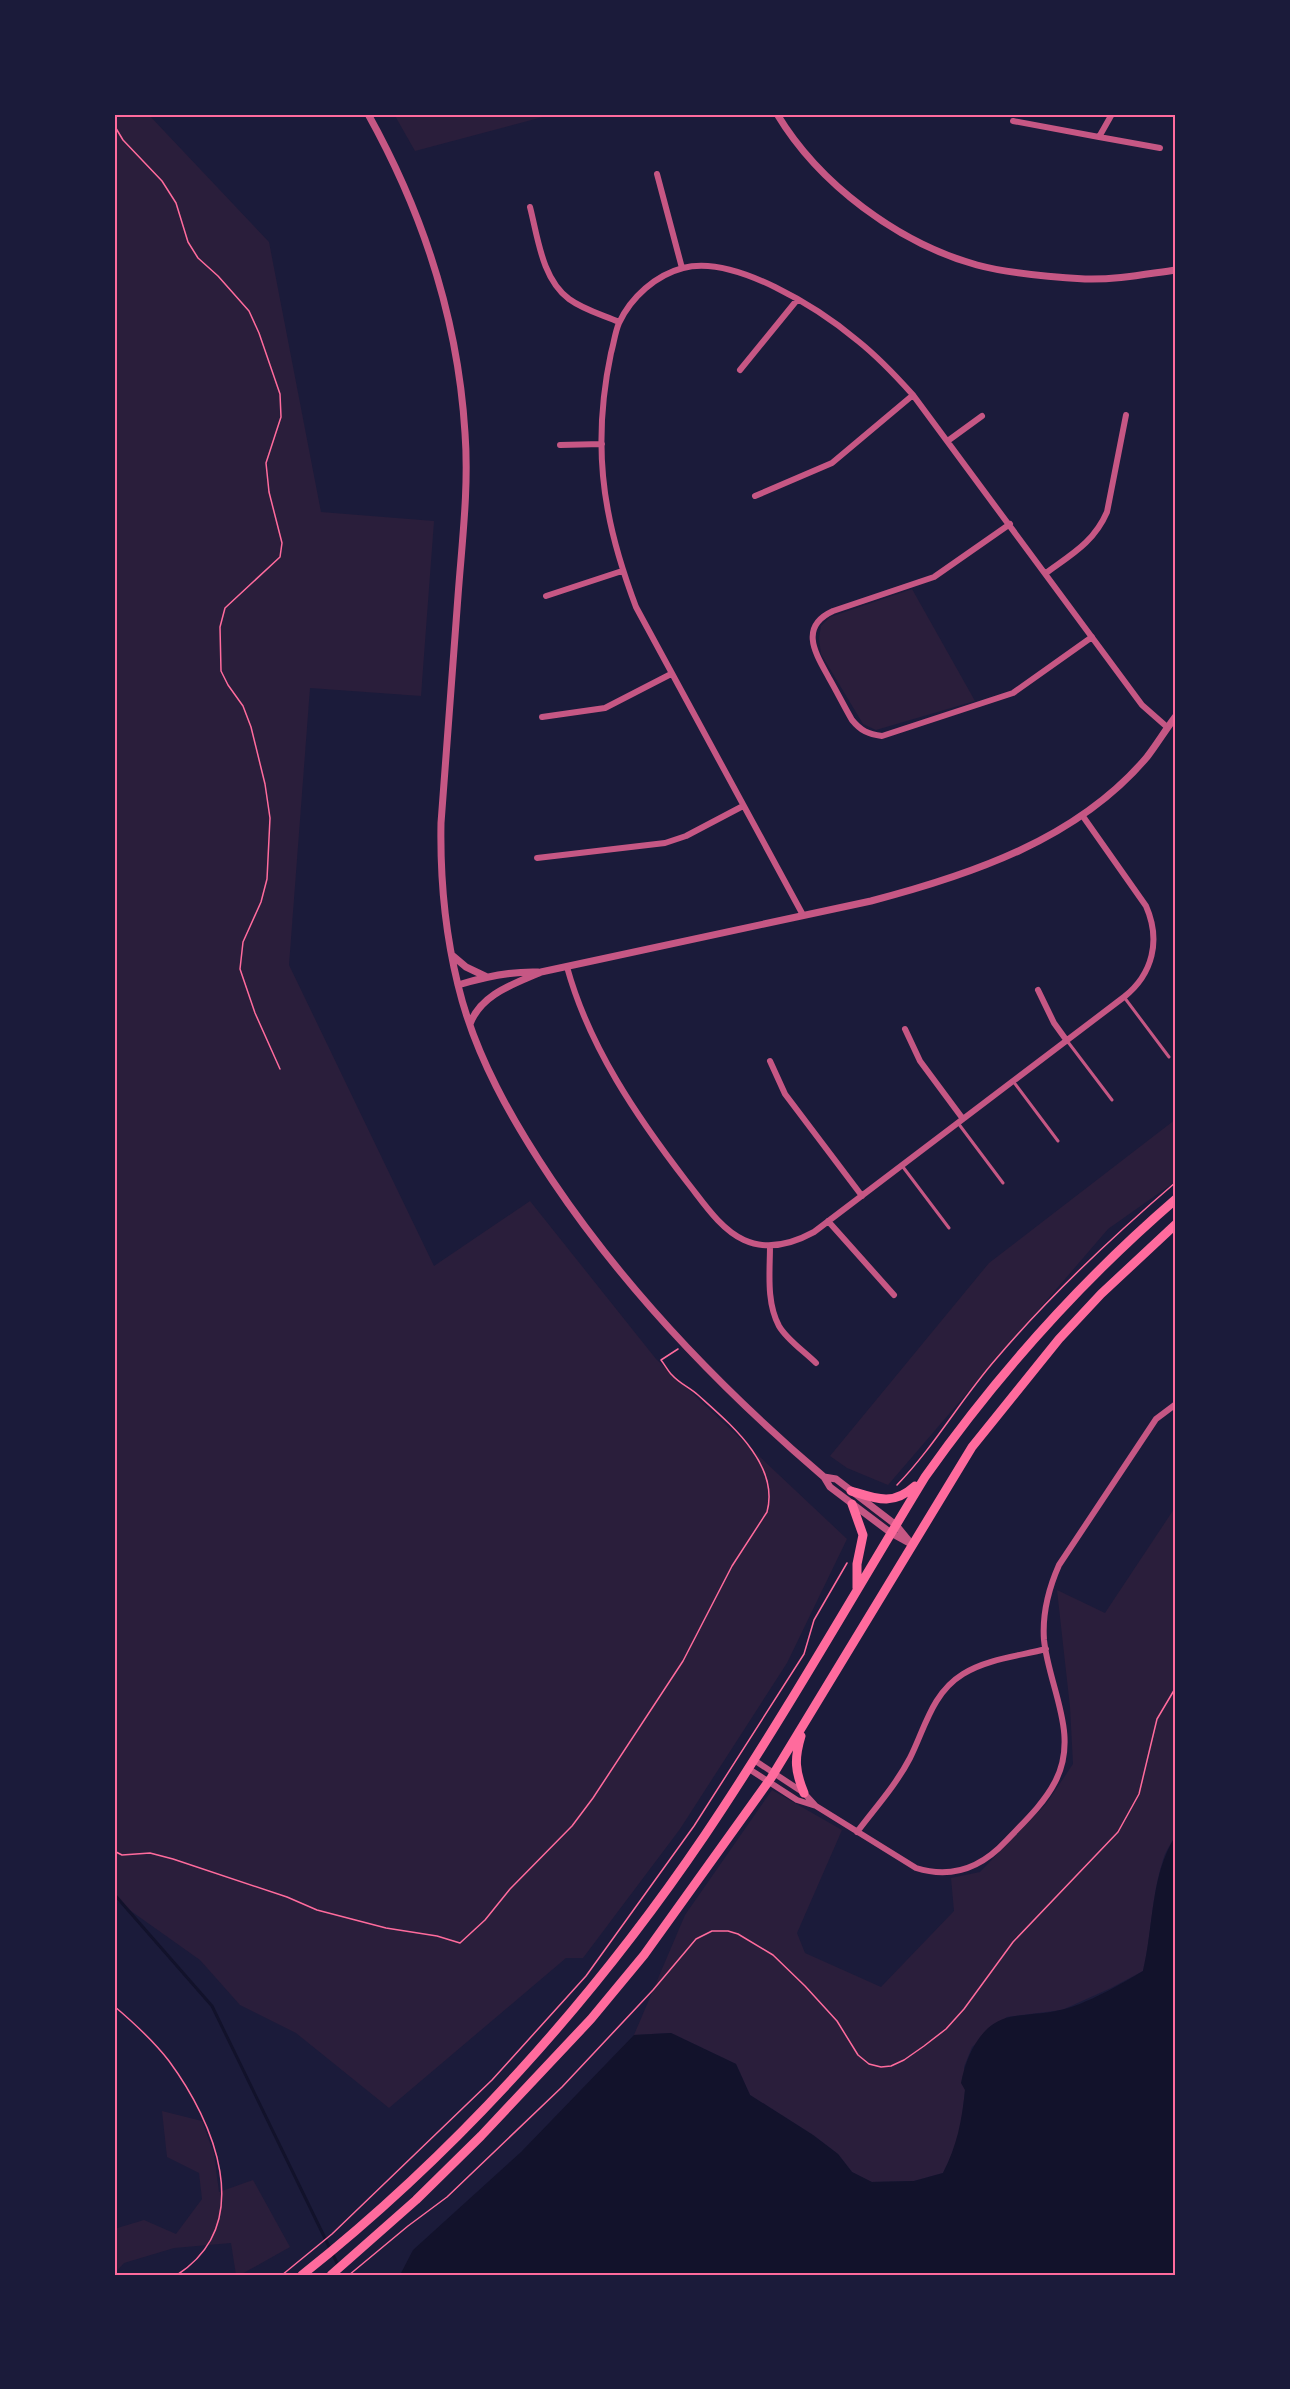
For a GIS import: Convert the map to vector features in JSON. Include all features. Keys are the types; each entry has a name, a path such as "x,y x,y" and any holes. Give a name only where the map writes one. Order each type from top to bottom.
{"main road":[{"path":"302,2275 426,2165 535,2053 594,1985 670,1884 754,1760 925,1477 955,1434 1032,1341 1118,1251 1176,1199"},
{"path":"331,2275 424,2192 481,2136 591,2019 644,1955 771,1777 972,1447 1059,1339 1101,1294 1176,1224"},
{"path":"851,1491 890,1500 907,1494 925,1477"},
{"path":"852,1503 863,1535 857,1564 857,1588"},
{"path":"804,1793 796,1774 796,1757 805,1722"}],"street":[{"path":"368,114 408,192 431,253 451,326 463,403 466,456 464,524 440,844 447,928 458,985 470,1024 486,1066 526,1142 616,1267 683,1345 771,1431 824,1477 830,1487 893,1529"},
{"path":"777,114 807,155 850,197 898,230 940,251 990,268 1085,279 1127,277 1176,270"},
{"path":"1099,137 1112,114"},
{"path":"1013,121 1160,148"},
{"path":"657,174 682,268"},
{"path":"530,207 544,261 554,284 571,301 620,322"},
{"path":"803,915 636,607 622,571 608,509 602,444 608,371 620,322 631,304 646,288 663,276 682,268 712,266 731,269 759,280 797,300 859,341 913,395 949,440 1142,705 1167,728"},
{"path":"740,370 797,300"},
{"path":"755,496 832,463 913,395"},
{"path":"1046,573 1093,538 1101,525 1107,512 1126,415"},
{"path":"949,440 982,416"},
{"path":"560,445 602,444"},
{"path":"1010,524 934,577 825,614 816,624 813,633 814,650 852,720 870,735 882,736 997,700 1030,683 1092,637"},
{"path":"546,596 622,571"},
{"path":"542,717 605,708 671,674"},
{"path":"458,985 487,977 567,967 803,915 918,889 964,873 1033,844 1082,815 1115,788 1146,757 1176,716"},
{"path":"537,858 664,843 686,836 743,806"},
{"path":"567,967 588,1028 608,1066 677,1168 731,1233 745,1241 770,1246 800,1240 1067,1041 1124,997 1144,976 1151,961 1155,936 1152,920 1146,906 1082,815"},
{"path":"453,956 466,967 487,977"},
{"path":"470,1024 477,1009 488,999 541,972"},
{"path":"1038,990 1054,1023 1067,1041"},
{"path":"905,1029 920,1061 960,1121"},
{"path":"770,1061 785,1094 862,1196"},
{"path":"828,1221 894,1295"},
{"path":"770,1246 770,1294 773,1311 784,1332 816,1363"},
{"path":"754,1760 797,1800 816,1806 901,1861 932,1873 949,1873 966,1869 998,1849 1047,1796 1062,1764 1065,1746 1064,1728 1046,1649 1044,1618 1050,1586 1059,1565 1156,1419 1176,1404"},
{"path":"824,1477 836,1479 911,1544"},
{"path":"857,1832 894,1784 910,1758 932,1708 949,1685 964,1673 980,1665 1046,1649"},
{"path":"748,1769 804,1793 816,1806"}],"lane":[{"path":"1124,997 1169,1057"},
{"path":"1067,1041 1112,1100"},
{"path":"1013,1081 1058,1141"},
{"path":"960,1121 1003,1183"},
{"path":"902,1166 949,1228"}],"path":[{"path":"114,125 123,140 162,181 176,203 188,242 198,258 218,276 249,311 280,394 281,417 266,463 269,492 282,543 280,557 225,608 220,627 221,670 228,685 243,706 251,727 266,784 270,818 267,879 261,902 243,942 240,969 255,1013 280,1069"},
{"path":"114,1851 122,1855 150,1853 202,1867 317,1910 386,1928 437,1936 460,1943 485,1920 510,1889 572,1826 594,1798 683,1661 732,1566 767,1512 770,1502 769,1491 762,1466 753,1449 696,1394 672,1376 662,1360 683,1345"},
{"path":"282,2275 332,2234 492,2080 586,1976 694,1826 804,1654 814,1620 851,1556"},
{"path":"349,2275 447,2197 562,2087 653,1990 692,1944 711,1931 728,1931 738,1934 773,1955 837,2021 858,2055 869,2064 881,2067 891,2066 924,2046 946,2029 964,2009 1013,1942 1118,1832 1139,1794 1157,1719 1176,1687"},
{"path":"114,2006 140,2028 170,2062 204,2120 217,2153 222,2201 219,2222 208,2248 177,2275"}],"shaded area":[{"path":"114,114 148,114 269,242 321,512 434,521 421,696 310,688 289,965 434,1266 530,1201 656,1359 847,1539 787,1663 680,1829 583,1958 566,1958 389,2108 296,2033 240,2005 200,1960 114,1899"},
{"path":"394,114 554,114 415,151"},
{"path":"912,589 975,701 876,730 863,724 821,654 819,638 821,626 830,617"},
{"path":"1176,1119 1176,1181 1108,1229 888,1485 847,1468 830,1456 989,1263"},
{"path":"1176,1506 1176,1835 1165,1853 1159,1874 1143,1971 1062,2010 1007,2017 972,2047 964,2067 965,2090 961,2126 943,2173 914,2181 871,2182 852,2172 838,2154 813,2135 750,2095 736,2064 671,2033 634,2035 685,1915 772,1790 842,1830 797,1933 805,1953 881,1987 954,1911 951,1878 980,1872 1046,1804 1073,1764 1070,1707 1057,1590 1105,1613"},
{"path":"1176,1835 1176,2275 400,2275 413,2250 521,2152 634,2035 671,2033 736,2064 750,2095 813,2135 838,2154 852,2172 872,2182 914,2181 943,2173 952,2153 960,2122 965,2090 961,2083 963,2073 976,2042 990,2026 1010,2017 1054,2011 1080,2004 1103,1994 1143,1971 1161,1867"},
{"path":"162,2111 202,2121 214,2154 219,2192 253,2180 290,2247 240,2275 236,2275 231,2243 174,2248 124,2263 114,2274 114,2229 144,2220 176,2234 202,2199 199,2173 167,2157"}],"waterway":[{"path":"114,1894 212,2006 338,2265"}]}
